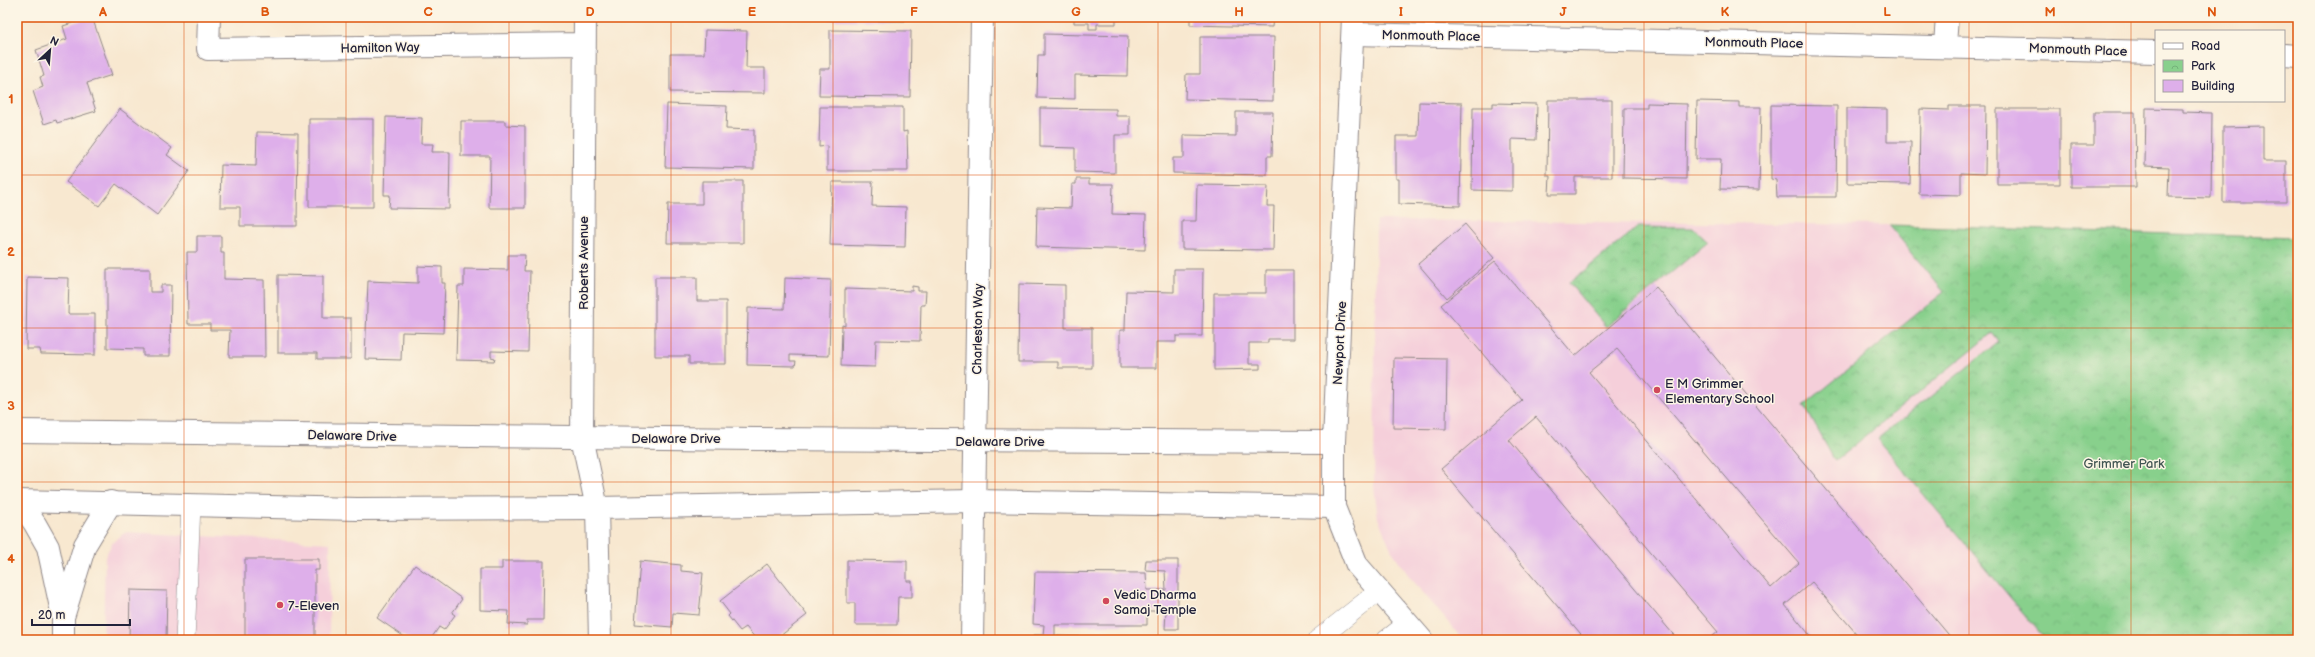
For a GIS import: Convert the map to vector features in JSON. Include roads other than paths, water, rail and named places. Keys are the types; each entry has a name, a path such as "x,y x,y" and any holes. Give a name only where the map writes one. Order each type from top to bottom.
{"street":[{"name":"Hamilton Way","path":"208,17 208,49 584,44"},
{"name":"Roberts Avenue","path":"585,17 582,437 597,508 600,640"},
{"name":"Charleston Way","path":"972,640 972,501 975,441 982,17"},
{"path":"1945,45 1947,17"},
{"name":"Monmouth Place","path":"1353,25 2155,52"},
{"name":"Newport Drive","path":"1353,25 1334,442 1334,507 1357,565 1422,640"},
{"path":"2285,55 2298,56"},
{"name":"Delaware Drive","path":"17,431 975,441 1334,442"},
{"path":"18,501 111,502 357,510 597,508 972,501 1334,507"},
{"path":"18,501 36,524 48,547 63,617 63,640"},
{"path":"63,617 85,545 111,502"}],"lane":[{"path":"185,640 191,505"},
{"path":"1317,640 1380,590"},
{"path":"1386,640 1408,623"}],"place":[{"name":"E M Grimmer Elementary School","path":"1657,390"},
{"name":"Vedic Dharma Samaj Temple","path":"1106,601"},
{"name":"7-Eleven","path":"280,605"}],"park label":[{"name":"Grimmer Park","path":"2124,463"}]}
